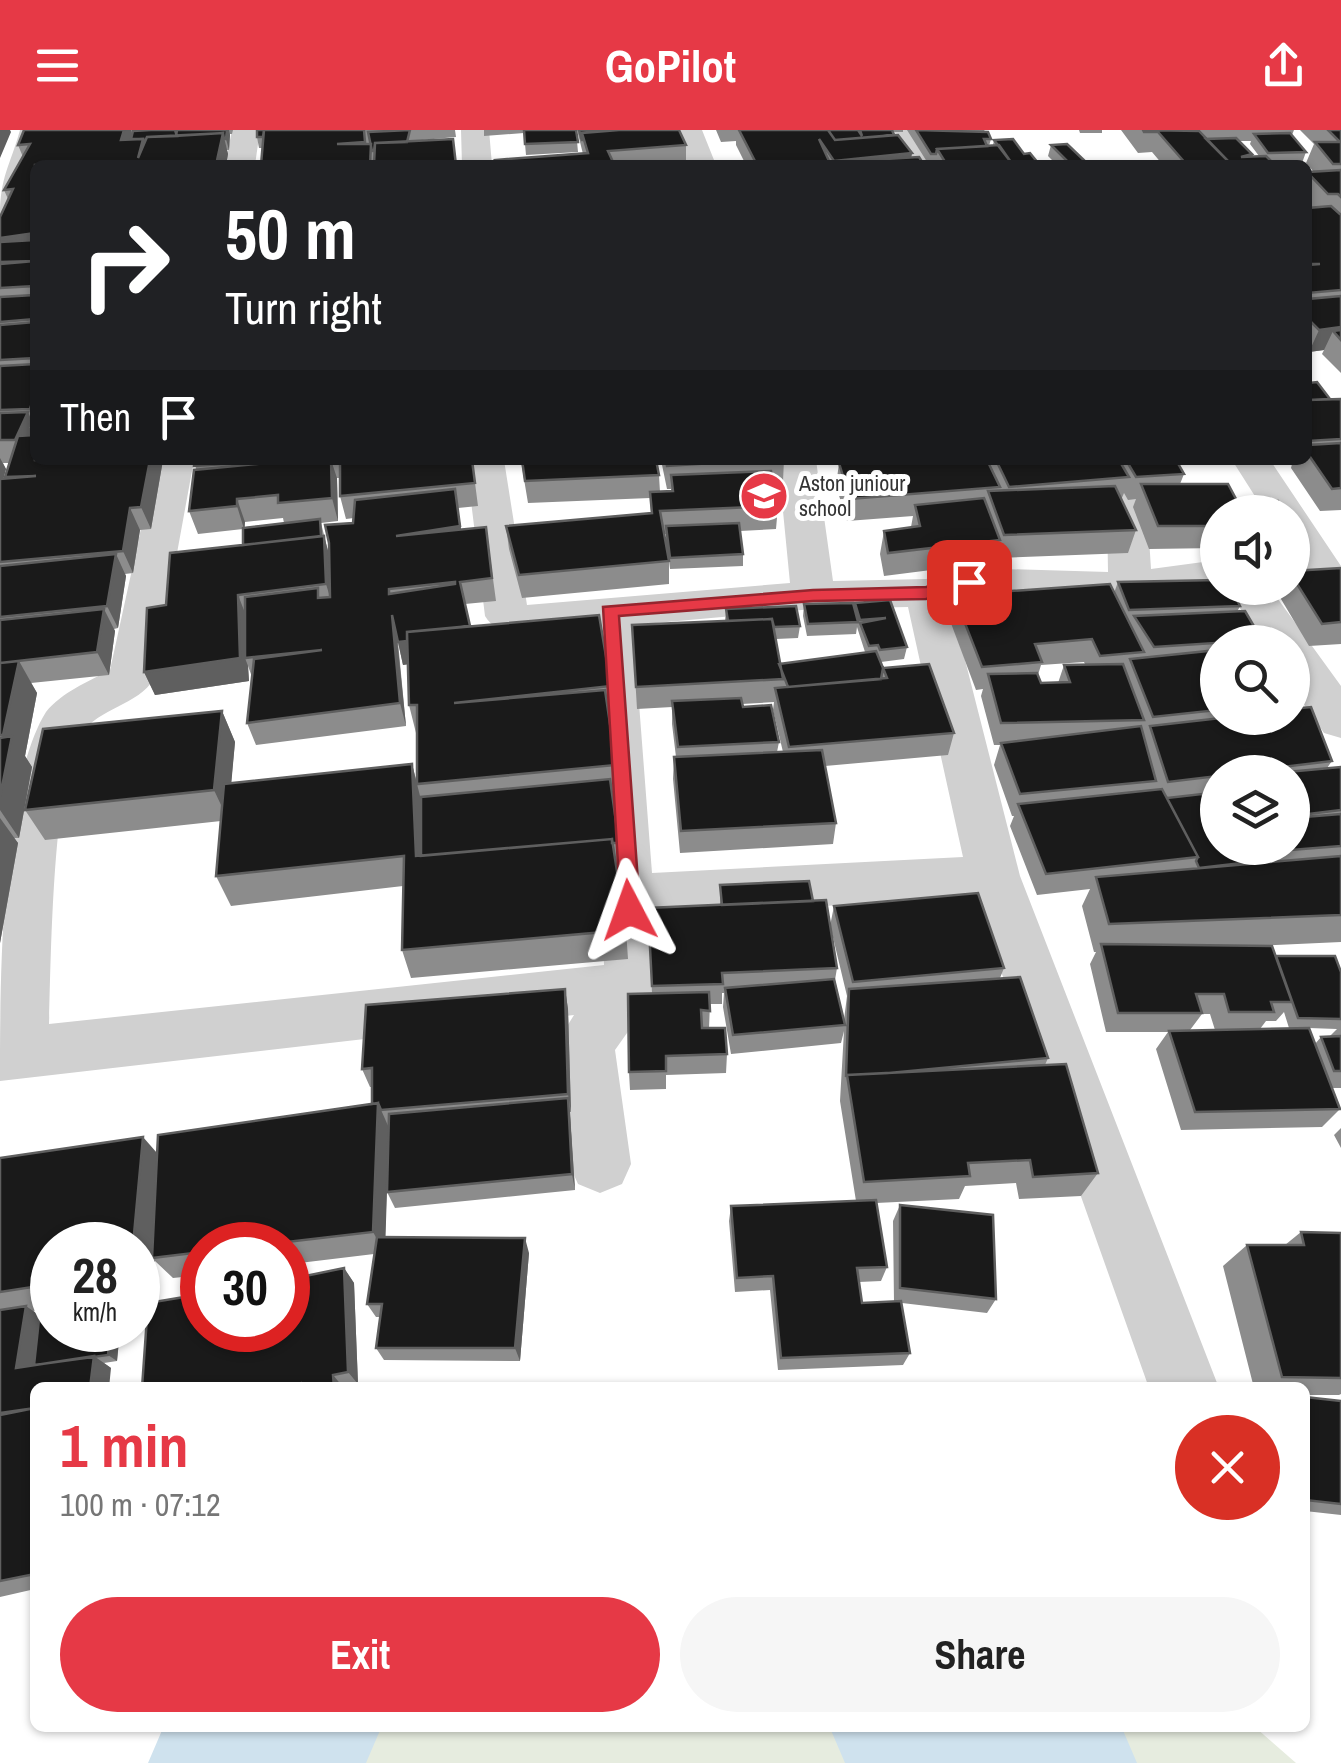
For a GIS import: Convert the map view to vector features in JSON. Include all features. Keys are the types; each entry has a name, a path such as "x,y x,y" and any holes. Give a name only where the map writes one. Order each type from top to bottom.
{"street":[{"path":"0,206 26,161 34,130"},
{"path":"241,160 246,130"},
{"path":"475,130 477,160"},
{"path":"688,130 698,160"},
{"path":"902,130 916,160"},
{"path":"174,465 130,679 59,728 47,770 36,822 9,1053 634,985"},
{"path":"486,465 507,616 526,623 610,611 813,596 926,593 969,582 1130,586 1200,576"},
{"path":"798,465 813,596"},
{"path":"1105,465 1128,507 1130,586"},
{"path":"1254,465 1274,495"},
{"path":"926,593 994,876 1182,1382"},
{"path":"610,611 634,985"},
{"path":"1310,677 1341,721"},
{"path":"600,1164 585,1044 634,985 645,894 994,876"}],"shaded area":[{"path":"304,1732 1261,1732 1296,1763 277,1763"}],"building":[{"path":"24,130 124,130 121,140 143,139 138,158 147,137 223,133 217,160 30,160 30,234 0,238 0,217 13,189 4,190 30,144 18,145"},
{"path":"175,130 177,136 147,137 144,143 143,139 131,139 133,131"},
{"path":"177,130 227,130 224,139 223,133 176,136"},
{"path":"264,130 364,130 365,142 337,144 371,144 370,160 261,160"},
{"path":"410,130 407,142 375,143 372,151 368,132"},
{"path":"524,130 576,130 578,142 525,144"},
{"path":"579,130 613,130 582,133 582,141"},
{"path":"619,130 679,130 686,145 608,151 612,160 495,160 588,153 582,133"},
{"path":"739,130 828,130 835,140 898,135 912,153 833,160 819,139 829,160 754,160"},
{"path":"828,130 858,130 862,136 860,130 892,130 894,135 835,140"},
{"path":"916,130 988,132 991,139 984,139 987,146 937,149 936,154 931,154"},
{"path":"1328,130 1341,130 1341,164 1333,164 1315,142 1340,142"},
{"path":"1199,131 1227,160 1183,160 1158,132 1144,132"},
{"path":"1290,133 1306,152 1268,153 1254,134"},
{"path":"1236,138 1252,154 1241,157 1266,156 1270,160 1227,160 1206,139"},
{"path":"453,139 455,160 374,160 375,143"},
{"path":"1013,139 1024,154 1030,153 1036,160 1009,160 994,140"},
{"path":"1067,144 1084,160 1066,160 1051,145"},
{"path":"999,145 1010,160 944,160 937,149"},
{"path":"919,157 921,160 869,160"},
{"path":"1341,170 1341,197 1328,194 1312,177 1312,172"},
{"path":"1331,206 1341,215 1341,290 1312,293 1312,265 1320,264 1312,264 1312,208"},
{"path":"30,240 30,261 0,262 0,242"},
{"path":"30,261 30,286 0,288 0,264"},
{"path":"30,295 30,319 0,322 0,297"},
{"path":"1341,296 1341,327 1319,330 1312,323 1312,299"},
{"path":"30,322 30,358 0,360 0,325"},
{"path":"30,364 30,409 0,410 0,366"},
{"path":"1317,382 1330,399 1312,400 1312,383"},
{"path":"1341,399 1341,439 1312,441 1312,400"},
{"path":"28,412 15,440 0,440 0,413"},
{"path":"30,435 30,465 149,465 141,507 130,508 123,551 0,562 0,479 36,476 5,477 18,436"},
{"path":"1341,443 1341,488 1332,489 1312,460 1312,445"},
{"path":"246,465 331,465 332,498 278,503 278,495 237,499 237,506 189,511 194,470"},
{"path":"340,465 473,465 475,483 340,496"},
{"path":"523,465 657,465 659,475 525,481"},
{"path":"840,465 989,465 1000,487 850,499"},
{"path":"998,465 1122,465 1129,477 1009,487"},
{"path":"1129,465 1179,465 1184,474 1136,477"},
{"path":"771,471 778,506 660,511 669,561 519,575 506,526 652,513 650,492 673,491 671,475"},
{"path":"1141,484 1228,484 1234,495 1200,495 1200,526 1158,526"},
{"path":"1115,486 1136,530 1004,535 988,491"},
{"path":"455,489 460,526 396,536 486,527 492,578 460,582 470,626 407,632 407,641 398,642 392,615 400,703 247,723 254,659 322,650 245,658 245,597 318,588 318,598 330,597 325,525 353,523 355,500","holes":["455,584 389,594 389,589"]},
{"path":"984,498 1000,540 888,553 884,531 920,526 915,505"},
{"path":"320,519 321,536 243,545 243,528"},
{"path":"739,523 743,554 670,558 666,526"},
{"path":"324,536 326,584 238,595 240,658 144,672 147,608 166,605 170,553"},
{"path":"116,554 107,606 0,617 0,566"},
{"path":"1341,568 1341,622 1322,624 1310,605 1310,570"},
{"path":"1200,580 1200,605 1240,606 1129,610 1118,582"},
{"path":"1110,584 1144,652 1100,656 1092,639 1035,644 1042,662 982,667 954,595"},
{"path":"890,600 907,647 880,650 878,645 869,646 860,623 886,618 860,620 855,603"},
{"path":"853,603 858,622 808,624 804,604"},
{"path":"796,606 800,626 774,627 772,619 728,621 726,609"},
{"path":"104,609 97,652 0,663 0,620"},
{"path":"1245,611 1253,625 1200,625 1200,644 1154,647 1134,616"},
{"path":"599,615 611,686 454,703 605,690 616,765 417,784 417,705 409,705 407,632"},
{"path":"772,619 783,679 636,687 632,625"},
{"path":"876,651 883,668 881,679 788,687 779,664"},
{"path":"1200,652 1200,712 1153,717 1130,659"},
{"path":"19,661 3,735 0,735 0,663"},
{"path":"929,664 954,733 789,747 775,688 887,678 883,668"},
{"path":"1123,664 1144,720 1001,723 988,674 1037,673 1041,683 1070,682 1064,665"},
{"path":"741,698 743,707 771,705 779,742 678,747 672,701"},
{"path":"1310,707 1332,761 1310,764 1310,755 1200,755 1200,778 1168,782 1150,726 1200,720 1200,735 1310,735"},
{"path":"222,711 214,790 25,810 43,729"},
{"path":"1141,726 1156,781 1020,794 1001,743"},
{"path":"12,736 0,797 0,738"},
{"path":"822,750 836,823 681,831 674,757"},
{"path":"412,764 416,856 612,839 626,930 402,950 404,856 216,876 224,784"},
{"path":"1341,767 1341,810 1310,814 1310,770"},
{"path":"610,779 619,843 612,843 612,839 421,856 421,797"},
{"path":"1162,789 1198,857 1046,874 1018,804"},
{"path":"1200,794 1200,865 1225,865 1199,868 1198,857 1167,798"},
{"path":"1341,814 1341,846 1310,848 1310,817"},
{"path":"1341,856 1341,915 1109,924 1096,877 1236,865 1310,865 1310,859"},
{"path":"809,881 813,901 722,905 720,885"},
{"path":"978,893 1004,968 853,982 834,906"},
{"path":"826,900 837,968 722,973 723,984 652,986 648,908"},
{"path":"1101,944 1272,946 1292,1002 1271,1002 1274,1012 1229,1012 1224,994 1196,994 1202,1013 1118,1013"},
{"path":"1276,956 1335,956 1341,972 1341,1019 1298,1018"},
{"path":"1020,977 1048,1058 846,1077 849,989"},
{"path":"834,979 845,1025 733,1035 725,988"},
{"path":"565,989 568,1094 381,1110 378,1103 372,1104 372,1068 362,1069 366,1005"},
{"path":"709,992 710,1011 701,1010 702,1028 725,1028 727,1054 666,1056 666,1071 629,1072 628,994"},
{"path":"1309,1028 1340,1109 1195,1112 1169,1031"},
{"path":"1341,1036 1341,1071 1334,1071 1321,1037"},
{"path":"1066,1064 1098,1173 1033,1177 1030,1160 968,1163 970,1176 864,1182 847,1075"},
{"path":"568,1098 572,1174 387,1192 389,1114"},
{"path":"378,1103 373,1232 310,1239 310,1222 180,1222 180,1255 160,1257 160,1222 154,1222 158,1135"},
{"path":"143,1137 135,1222 30,1222 30,1287 0,1292 0,1158"},
{"path":"876,1200 887,1267 857,1268 862,1303 901,1301 910,1353 781,1358 773,1276 737,1278 731,1206"},
{"path":"900,1205 993,1215 996,1299 900,1288"},
{"path":"1301,1232 1341,1233 1341,1378 1282,1377 1247,1245 1304,1245"},
{"path":"377,1237 525,1238 515,1348 376,1348 382,1304 367,1304"},
{"path":"344,1268 348,1372 333,1375 334,1382 142,1382 145,1352 160,1352 160,1301 180,1298 180,1352 310,1352 310,1275"},
{"path":"26,1306 16,1368 94,1356 91,1382 30,1382 30,1409 0,1413 0,1310"},
{"path":"35,1352 108,1352 108,1355 34,1365"},
{"path":"1310,1398 1341,1401 1341,1504 1310,1501"},
{"path":"30,1409 30,1575 0,1581 0,1415"}],"waterway":[{"path":"228,1763 294,1732"},
{"path":"926,1732 1057,1763"}],"place":[{"name":"Aston juniour school","path":"764,496"}],"route":[{"path":"629,910 610,611 813,596 926,593 969,582"}]}
